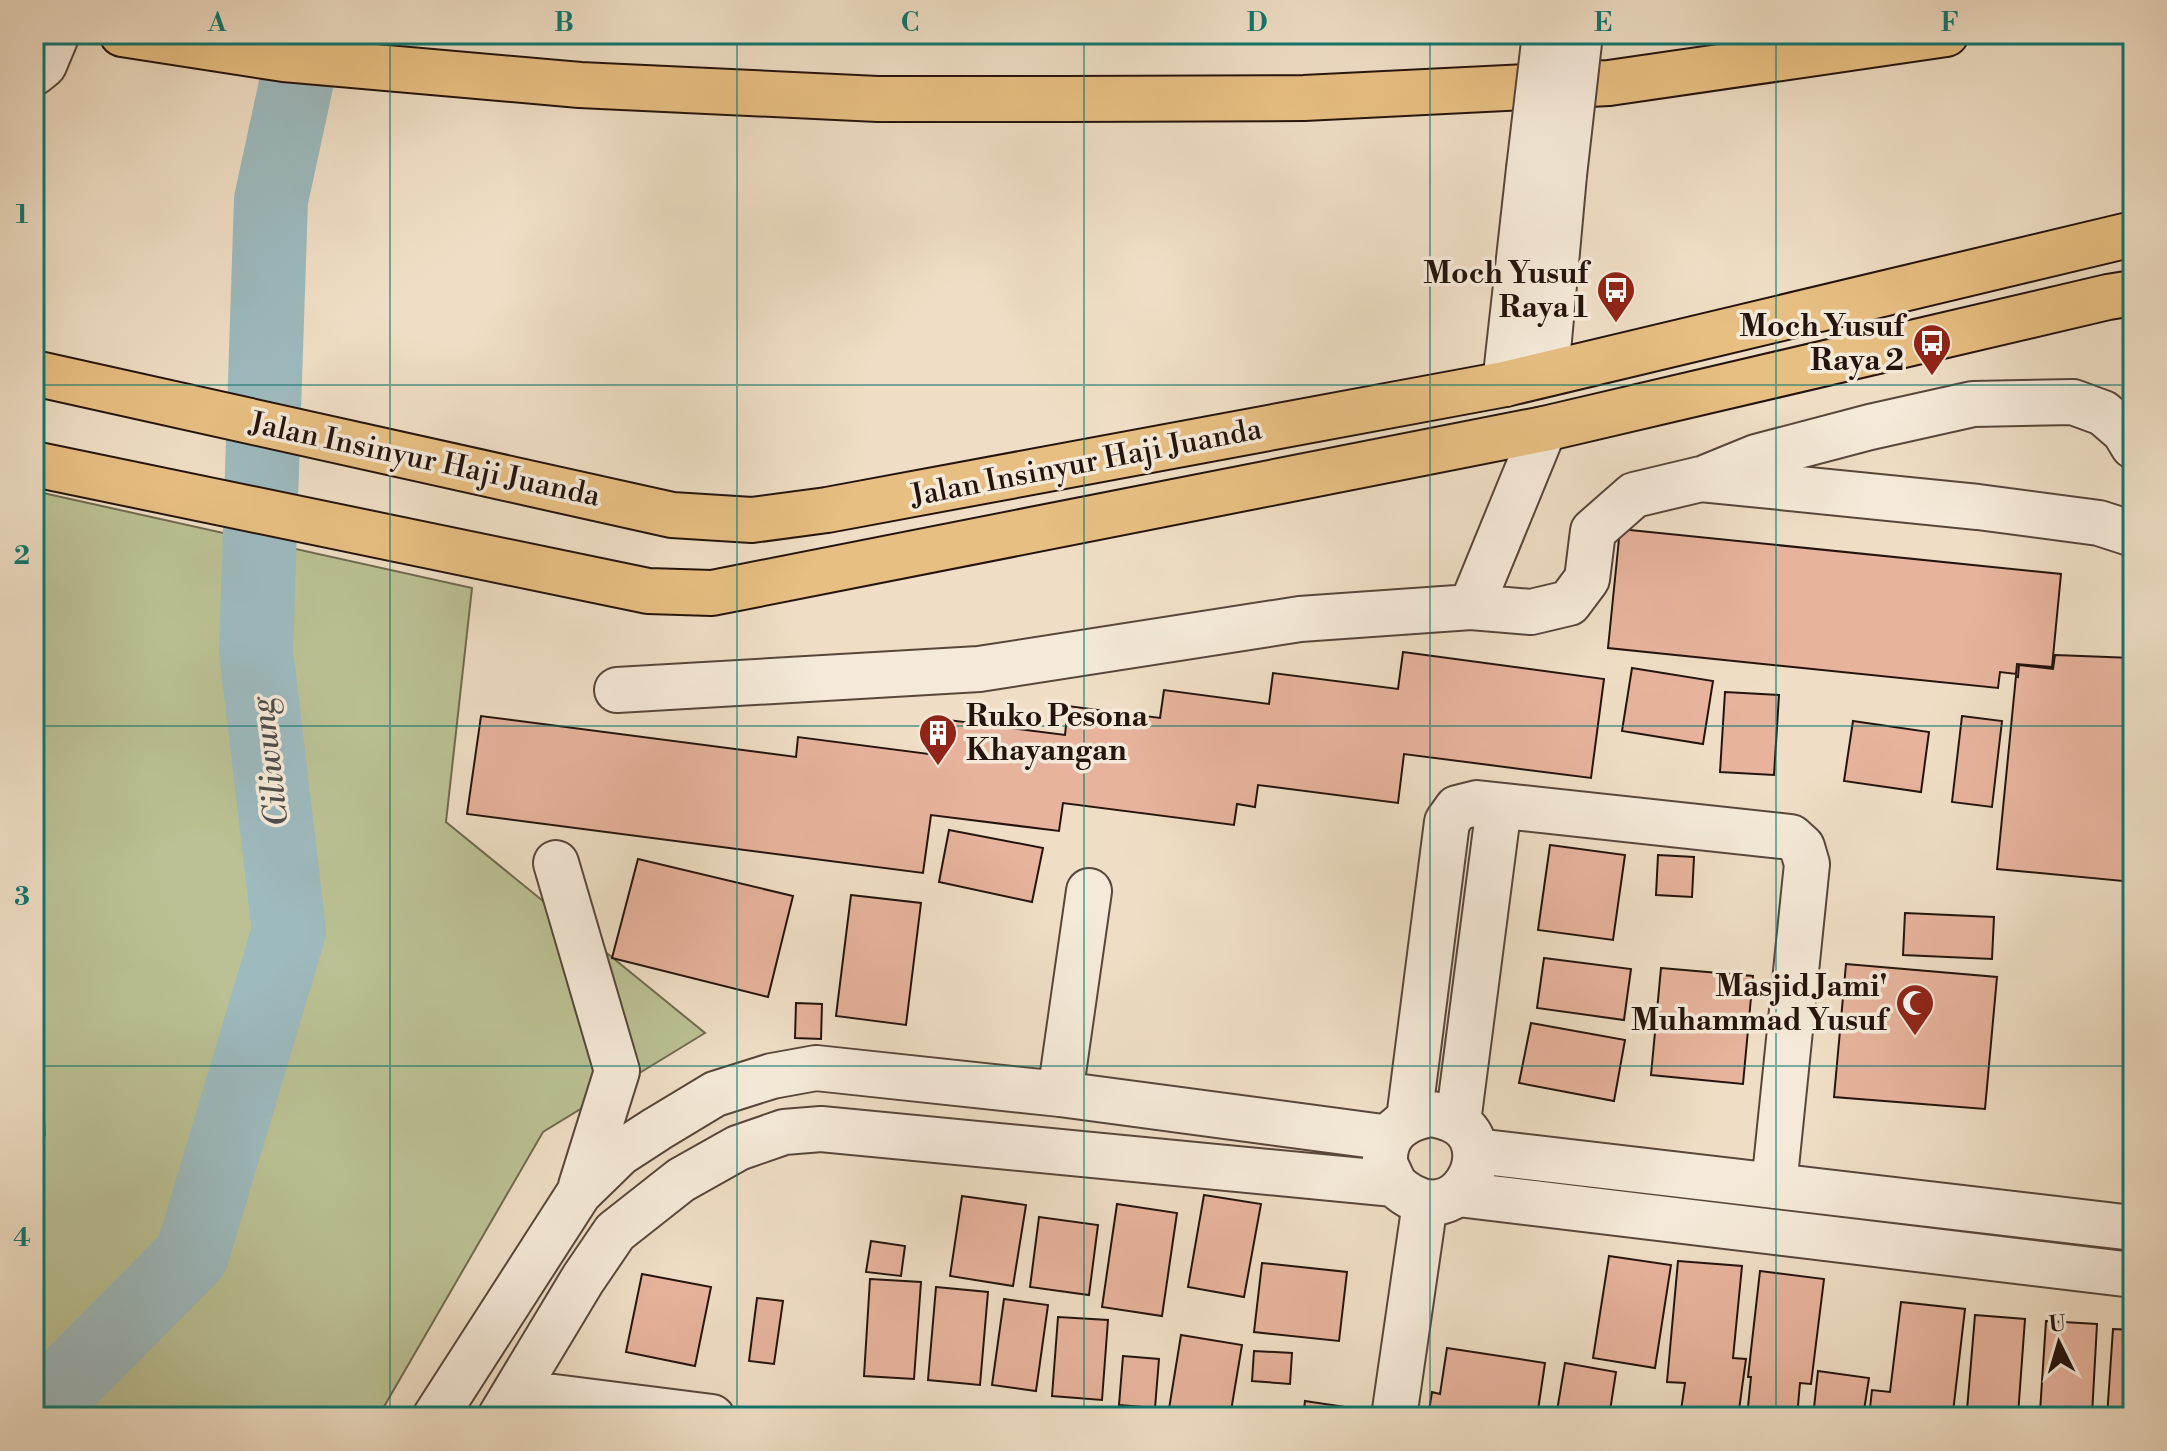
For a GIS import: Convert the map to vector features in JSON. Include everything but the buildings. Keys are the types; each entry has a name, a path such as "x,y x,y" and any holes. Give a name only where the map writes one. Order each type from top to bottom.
{"highway":[{"path":"122,34 284,59 580,85 878,99 1304,98 1609,83 1946,34"},
{"name":"Jalan Insinyur Haji Juanda","path":"34,373 672,515 752,520 827,510 1505,384 2133,234"},
{"name":"Jalan Insinyur Haji Juanda","path":"34,464 648,591 712,593 1544,429 2133,293"}],"street":[{"path":"34,73 44,65 57,34"},
{"path":"1545,34 1546,373"},
{"path":"1505,384 1546,172 1580,34"},
{"path":"617,690 979,669 1300,619 1471,607 1531,612 1569,603 1587,579 1593,531 1634,495 1701,479 1756,457 1973,404 2073,402 2103,413 2124,431 2133,446"},
{"path":"1471,607 1544,429"},
{"path":"1701,479 1978,507 2099,523 2133,534"},
{"path":"1426,1194 1385,1162 1399,1128 1447,822 1452,813 1465,805 1477,803 1791,837 1802,847 1807,864 1774,1186"},
{"path":"1426,1194 1473,1175 1467,1136 1499,806"},
{"path":"556,863 617,1071 579,1193"},
{"path":"1060,1094 1089,891"},
{"path":"435,1417 579,1193 620,1153 715,1094 772,1076 816,1068 1399,1128 1434,1113 1467,1136 1774,1186 2133,1228"},
{"path":"712,1417 508,1404 615,1232 681,1180 738,1148 784,1132 821,1129 2133,1275"},
{"path":"1394,1417 1426,1194"}],"green space":[{"path":"34,491 472,588 446,822 705,1033 543,1132 378,1417 34,1417 34,1160 45,1135 34,975"}],"waterway":[{"name":"Ciliwung","path":"34,1415 192,1255 289,931 256,651 271,200 307,34"}],"place":[{"name":"Moch Yusuf Raya 1","path":"1616,324"},
{"name":"Moch Yusuf Raya 2","path":"1932,377"},
{"name":"Ruko Pesona Khayangan","path":"938,767"},
{"name":"Masjid Jami' Muhammad Yusuf","path":"1915,1037"}]}
